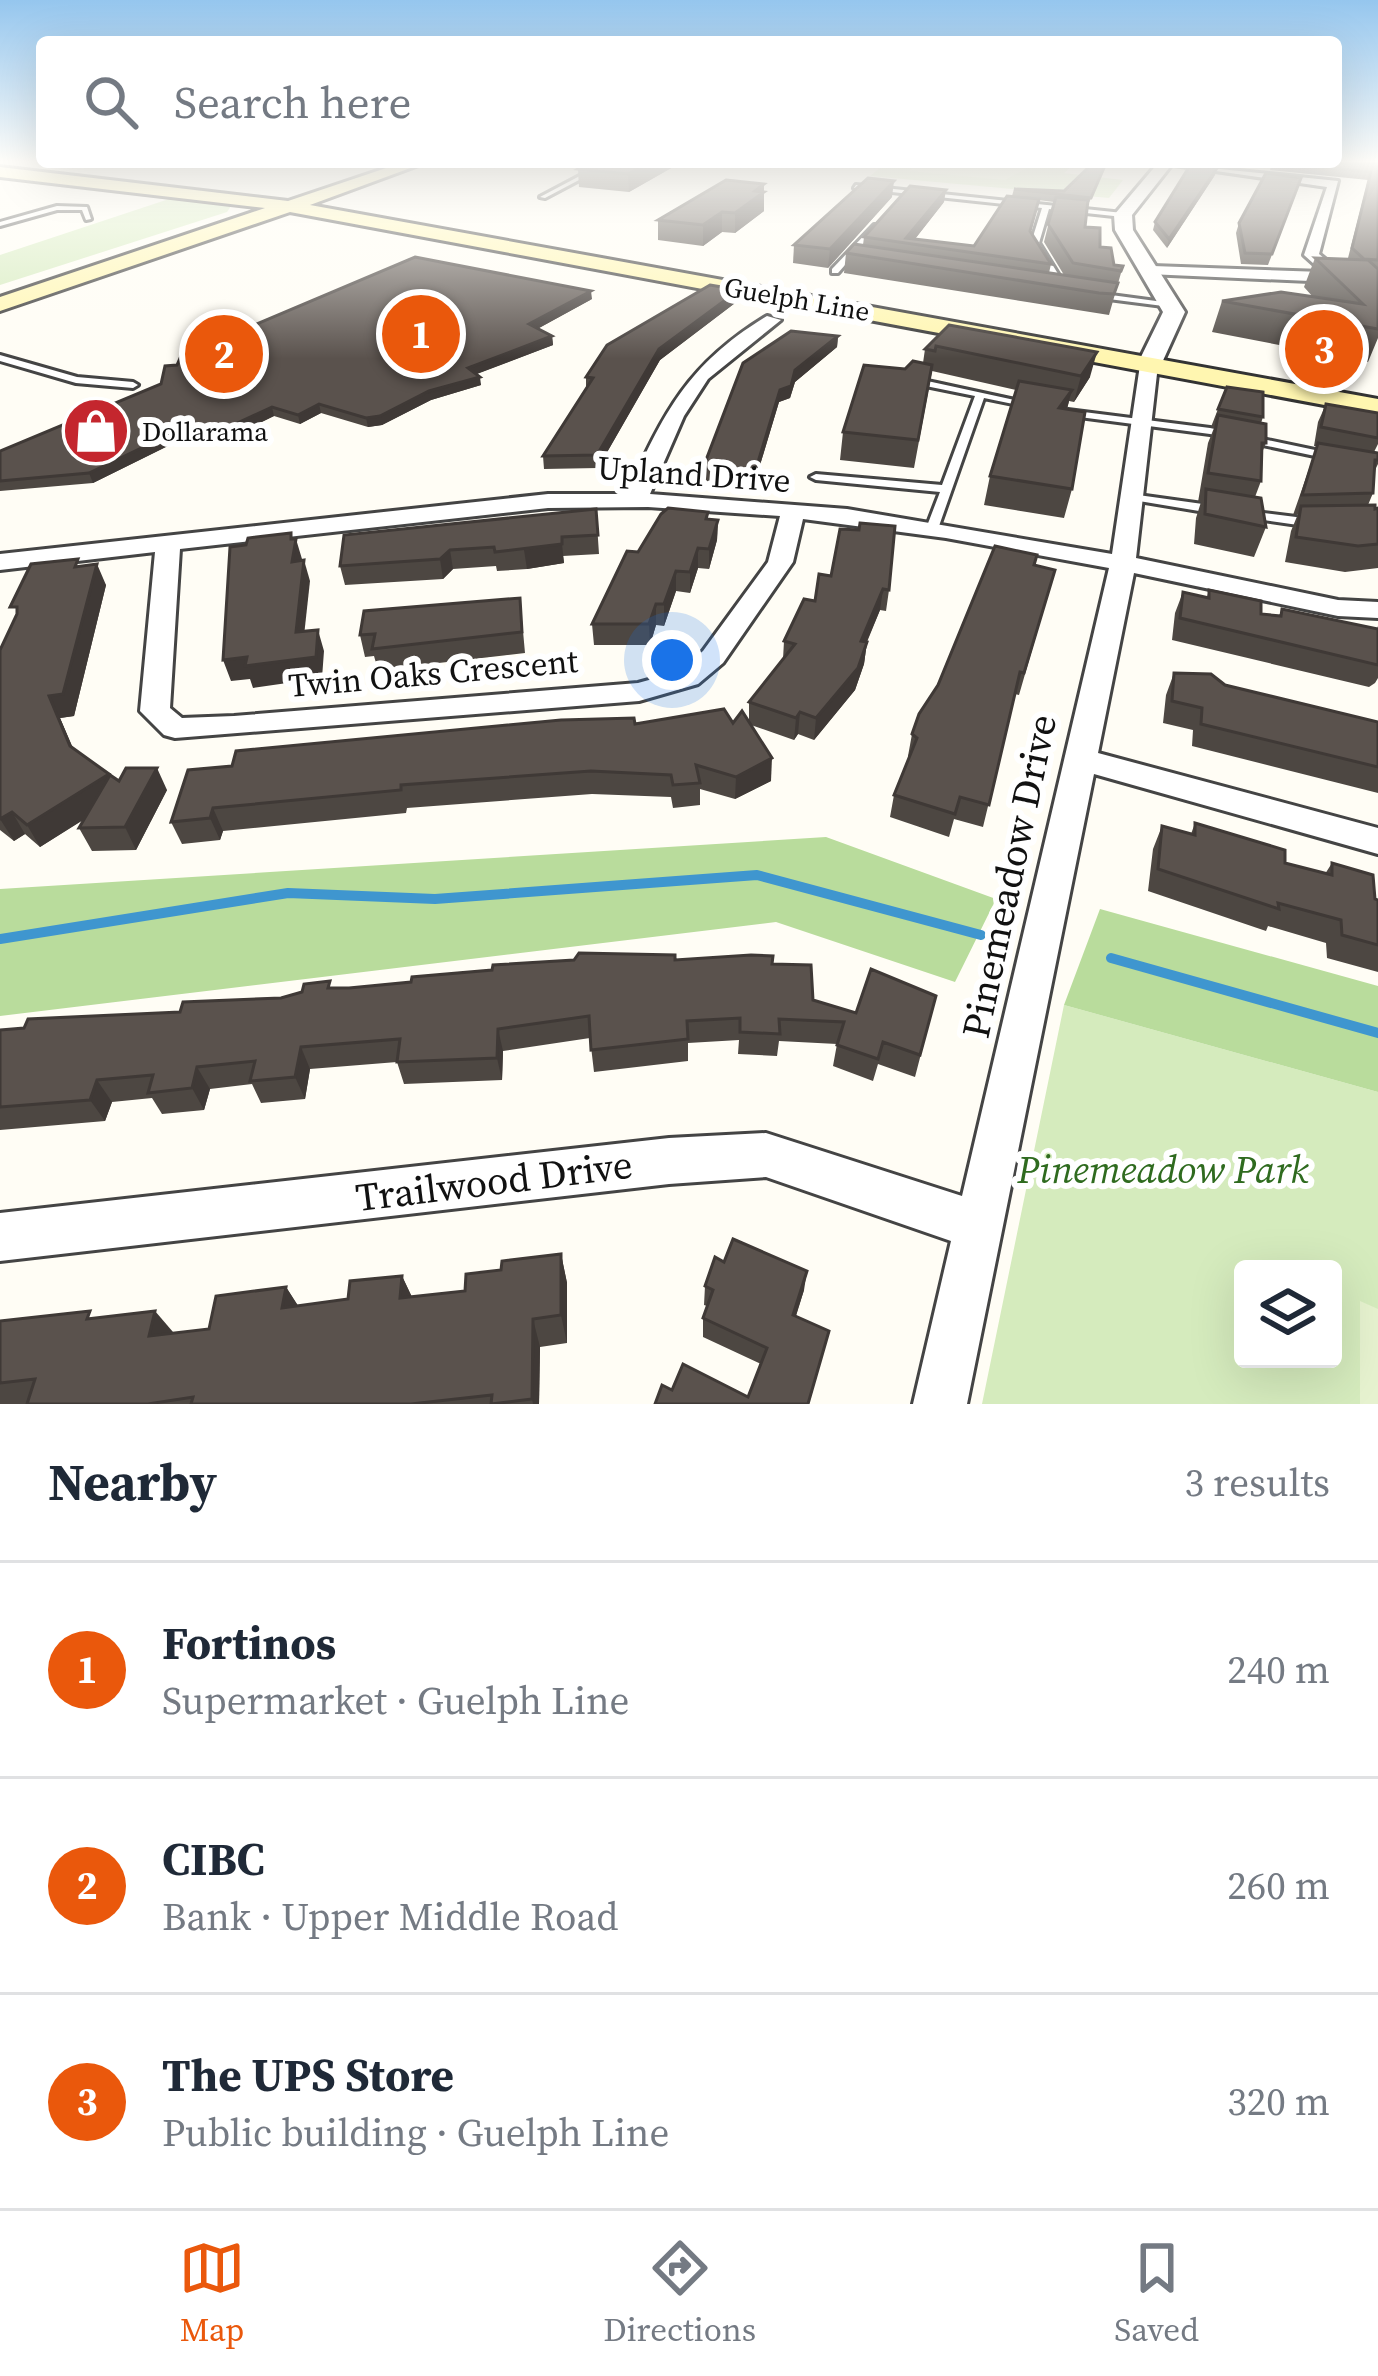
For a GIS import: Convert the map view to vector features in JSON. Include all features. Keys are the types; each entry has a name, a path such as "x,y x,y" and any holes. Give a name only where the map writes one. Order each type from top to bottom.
{"main road":[{"path":"0,294 208,229"},
{"path":"0,304 211,229"},
{"name":"Guelph Line","path":"433,229 1378,397"},
{"name":"Guelph Line","path":"1152,360 1378,407"}],"street":[{"path":"1124,229 1171,304 1173,322 1152,360"},
{"path":"1320,229 1311,255 1336,278"},
{"path":"1153,271 1378,279"},
{"path":"637,498 697,373 725,347 772,320"},
{"name":"Pinemeadow Drive","path":"940,1404 1123,564 1138,420 1152,360"},
{"name":"Upland Drive","path":"0,562 548,501 637,498 933,526 1338,608 1378,610"},
{"name":"Twin Oaks Crescent","path":"168,546 155,711 175,728 234,726 639,692 688,678 713,657 781,562 794,513"},
{"path":"1081,759 1378,842"},
{"name":"Trailwood Drive","path":"0,1237 669,1161 766,1155 979,1226"}],"lane":[{"path":"835,271 874,229"},
{"path":"1039,229 1035,243 1065,292"},
{"path":"850,256 873,260"},
{"path":"1047,289 1171,304"},
{"path":"0,358 76,380 133,385"},
{"path":"889,376 1040,407"},
{"path":"933,526 980,395"},
{"path":"1060,411 1138,420 1357,461"},
{"path":"816,477 946,489"},
{"path":"1131,497 1292,522 1335,524"}],"green space":[{"path":"80,229 176,229 0,285 0,255"},
{"path":"826,837 996,899 955,982 776,922 0,1016 0,889"},
{"path":"1100,909 1378,986 1378,1092 1064,1005"},
{"name":"Pinemeadow Park","path":"1064,1005 1378,1092 1378,1404 982,1404"},
{"path":"1360,1301 1378,1309 1378,1404 1360,1404"}],"building":[{"path":"812,229 849,229 830,249 794,245"},
{"path":"872,229 914,229 906,238 974,246 986,229 1031,229 1051,264 864,237"},
{"path":"1051,229 1100,229 1100,247 1111,248 1114,265 1123,266 1121,271 1073,263"},
{"path":"1240,229 1282,229 1272,254 1245,253"},
{"path":"1357,229 1378,229 1378,260 1364,259 1352,248"},
{"path":"854,244 1118,283 1114,294 1099,293 846,253"},
{"path":"415,257 591,291 529,324 552,336 468,368 480,377 429,391 380,416 366,418 319,404 298,415 272,407 207,437 181,429 89,473 0,481 0,451 161,384 165,366 177,365 181,356"},
{"path":"1315,258 1368,260 1378,269 1378,329 1222,301 1281,292 1363,304"},
{"path":"710,285 739,290 659,349 597,455 543,456 593,378 586,377 607,345"},
{"path":"949,325 1097,352 1081,376 936,346 935,351 925,349"},
{"path":"791,331 838,336 795,370 791,386 780,390 755,472 703,468 743,363"},
{"path":"913,361 932,365 918,440 843,432 864,365 905,369"},
{"path":"1019,381 1072,390 1059,408 1085,412 1072,489 990,476"},
{"path":"1227,387 1263,392 1263,417 1218,409"},
{"path":"1326,404 1378,413 1378,438 1321,427"},
{"path":"1218,415 1266,424 1261,481 1208,473"},
{"path":"1318,443 1378,453 1373,493 1302,495"},
{"path":"1206,489 1261,498 1266,527 1205,514"},
{"path":"1375,505 1378,544 1358,546 1296,537 1301,506"},
{"path":"668,508 708,512 706,519 718,520 709,549 698,548 690,572 676,571 664,604 656,604 649,624 592,624 627,551 638,552"},
{"path":"596,509 598,535 562,537 562,544 495,552 494,547 450,550 440,559 340,566 344,535"},
{"path":"860,523 895,526 889,590 883,589 861,641 867,642 858,668 816,718 800,712 796,718 749,702 795,644 784,641 804,599 815,601 819,574 831,576 840,529 859,530"},
{"path":"291,533 291,539 296,539 292,562 304,560 296,632 318,630 316,657 245,666 247,657 223,660 230,547 246,545 248,538"},
{"path":"995,546 1037,555 1034,565 1055,570 1024,673 1020,672 989,805 960,797 955,814 894,795 917,738 912,734 919,714 938,685"},
{"path":"78,559 75,567 97,564 63,694 49,696 70,746 109,774 27,825 12,812 0,819 0,650 17,614 17,607 10,607 31,564"},
{"path":"1209,590 1261,601 1261,614 1281,616 1282,609 1378,629 1378,665 1180,618 1183,592 1209,598"},
{"path":"520,598 522,632 372,649 375,634 360,635 364,611"},
{"path":"1174,673 1211,674 1225,685 1378,722 1378,767 1201,724 1202,708 1172,701"},
{"path":"724,709 733,723 742,711 772,758 736,777 696,765 700,783 673,785 671,775 591,771 401,785 401,790 213,808 210,818 171,822 188,770 232,766 236,751 561,720 634,718 635,724"},
{"path":"126,768 157,768 125,827 79,828 110,775 119,781"},
{"path":"1195,823 1285,850 1285,863 1332,875 1332,863 1373,875 1378,945 1342,935 1341,920 1278,903 1279,909 1158,869 1162,826 1195,835"},
{"path":"579,953 675,955 675,960 773,956 772,964 811,965 813,1000 856,1013 871,969 936,996 920,1055 883,1042 878,1059 837,1045 844,1022 779,1019 780,1034 740,1032 740,1018 687,1021 688,1039 591,1050 589,1016 498,1029 497,1058 397,1062 400,1039 301,1047 295,1077 250,1081 255,1061 197,1067 192,1088 148,1093 153,1075 97,1080 90,1100 0,1107 0,1030 24,1028 28,1019 180,1012 183,1002 281,998 302,992 304,984 330,981 328,988 349,988 411,982 412,977 492,970 493,965 574,960"},
{"path":"733,1239 807,1271 793,1315 829,1331 808,1404 655,1404 662,1385 672,1390 683,1364 748,1397 767,1348 703,1318 713,1290 705,1286 715,1257 724,1262"},
{"path":"561,1254 561,1315 533,1319 532,1399 491,1404 492,1395 411,1404 191,1404 193,1397 148,1404 27,1404 35,1379 0,1383 0,1321 90,1311 87,1319 155,1311 149,1336 209,1329 216,1296 286,1287 282,1308 348,1299 350,1281 402,1276 400,1298 465,1291 466,1274 501,1270 502,1261"}],"waterway":[{"path":"0,939 288,893 435,899 757,875 981,935"},
{"path":"1111,958 1378,1033"}],"place":[{"name":"Fortinos","path":"421,334"},
{"name":"The UPS Store","path":"1324,349"},
{"name":"CIBC","path":"224,354"},
{"name":"Dollarama","path":"96,431"}]}
